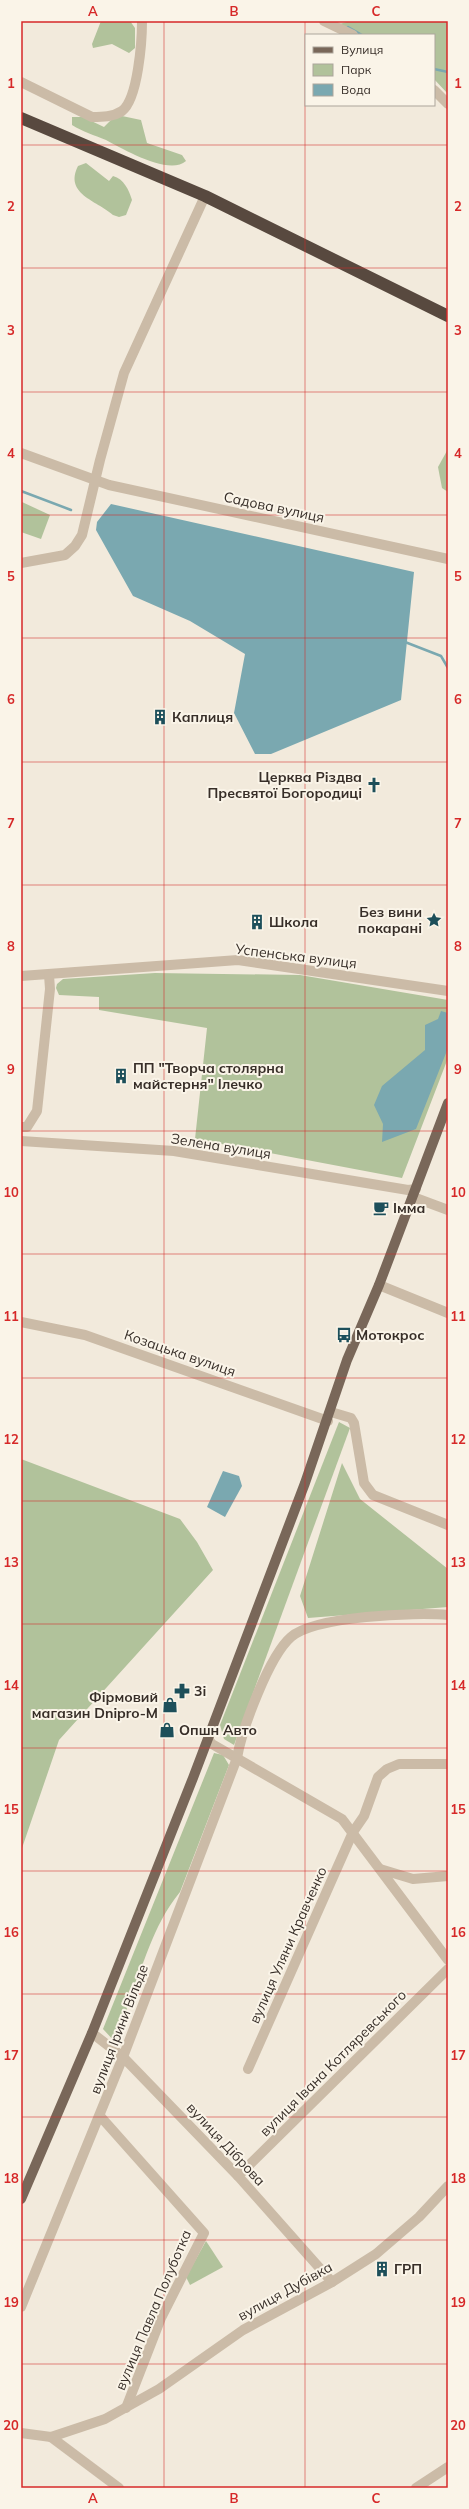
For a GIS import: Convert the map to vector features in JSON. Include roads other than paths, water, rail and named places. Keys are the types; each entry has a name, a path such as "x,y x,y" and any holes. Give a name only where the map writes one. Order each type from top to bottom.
{"highway":[{"path":"21,118 204,196 448,316"}],"main road":[{"path":"21,2199 92,2032 208,1739 330,1416 347,1360 379,1285 448,1103"}],"street":[{"path":"21,82 92,116 103,117 120,112 129,103 134,86 142,21"},
{"path":"324,21 351,34"},
{"path":"435,91 448,104"},
{"path":"21,563 65,555 75,546 86,525 95,480 124,373 204,196"},
{"name":"Садова вулиця","path":"21,453 95,480 448,559"},
{"name":"Успенська вулиця","path":"21,976 238,960 448,991"},
{"path":"23,1141 24,1127 37,1111 50,989 49,975"},
{"name":"Зелена вулиця","path":"23,1141 174,1151 408,1190 448,1210"},
{"path":"379,1285 448,1313"},
{"name":"Козацька вулиця","path":"21,1322 85,1335 330,1416 350,1418 354,1423 364,1483 373,1495 448,1525"},
{"name":"вулиця Ірини Вільде","path":"21,2307 100,2116 237,1758 241,1738 278,1651 292,1636 309,1627 375,1616 448,1615"},
{"path":"208,1739 212,1744 342,1819 448,1960"},
{"name":"вулиця Уляни Кравченко","path":"248,2069 353,1832 364,1816 378,1777 387,1769 399,1764 448,1764"},
{"path":"380,1869 413,1880 448,1876"},
{"name":"вулиця Івана Котляревського","path":"238,2176 448,1969"},
{"name":"вулиця Діброва","path":"92,2032 123,2057 238,2176 332,2282"},
{"name":"вулиця Павла Полуботка","path":"100,2116 204,2233 161,2318 126,2408"},
{"name":"вулиця Дубівка","path":"126,2408 159,2389 243,2330 332,2282 376,2254 419,2217 448,2186"},
{"path":"21,2433 52,2437 105,2419 126,2408"},
{"path":"52,2437 119,2488"},
{"path":"416,2488 448,2467"}],"water":[{"path":"111,504 414,572 401,700 271,754 255,754 234,713 245,654 190,621 133,596 96,530 97,522"},
{"path":"441,1011 448,1013 448,1048 416,1129 382,1142 383,1124 374,1105 382,1086 425,1050 425,1025 438,1019"},
{"path":"223,1471 239,1476 242,1486 225,1517 207,1507"}],"waterway":[{"path":"348,27 360,34"},
{"path":"435,69 448,72"},
{"path":"21,491 71,510"},
{"path":"405,642 441,656 448,668"}],"place":[{"name":"Каплиця","path":"160,717"},
{"name":"Церква Різдва Пресвятої Богородиці","path":"374,785"},
{"name":"Без вини покарані","path":"434,920"},
{"name":"Школа","path":"257,922"},
{"name":"ПП \"Творча столярна майстерня\" Ілечко","path":"121,1076"},
{"name":"Імма","path":"381,1208"},
{"name":"Мотокрос","path":"344,1335"},
{"name":"3і","path":"182,1691"},
{"name":"Фірмовий магазин Dnipro-M","path":"170,1705"},
{"name":"Опшн Авто","path":"167,1730"},
{"name":"ГРП","path":"382,2269"}]}
